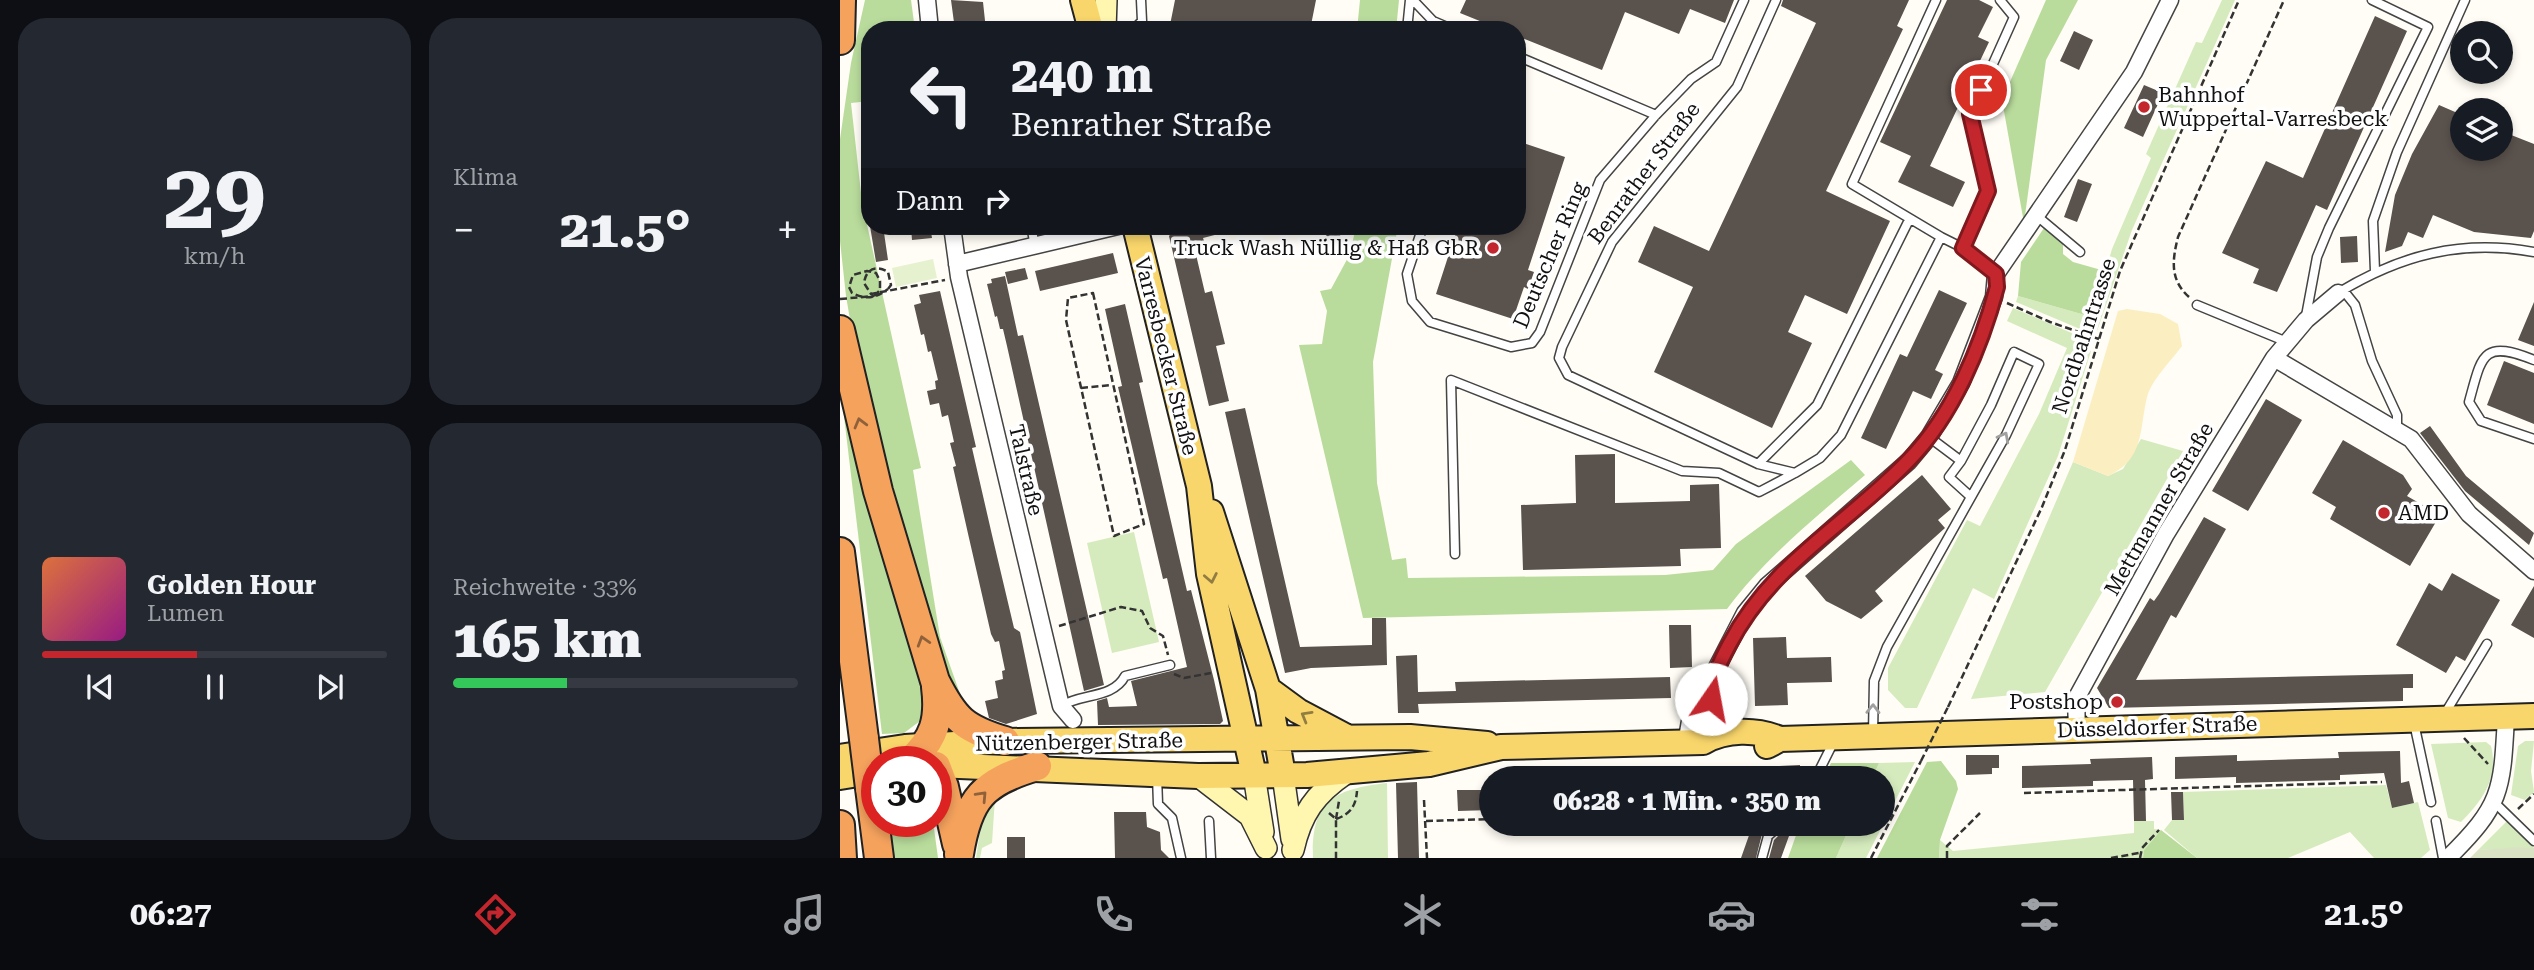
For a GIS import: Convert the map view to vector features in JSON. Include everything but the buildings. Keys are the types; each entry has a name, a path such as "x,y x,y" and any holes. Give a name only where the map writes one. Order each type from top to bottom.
{"highway":[{"path":"840,0 840,40"},
{"path":"840,330 878,491 935,681 946,703 963,724 975,732 1004,741"},
{"path":"840,552 866,746"},
{"path":"929,746 938,724 935,681"},
{"path":"959,856 964,822 983,793 1010,774 1037,766"},
{"path":"952,824 959,856"},
{"path":"840,825 842,858"},
{"path":"877,837 879,858"}],"main road":[{"path":"1083,0 1088,21"},
{"name":"Varresbecker Straße","path":"1137,235 1199,486 1209,573 1248,738 1254,775"},
{"name":"Varresbecker Straße","path":"1199,486 1218,526 1268,689 1283,775"},
{"path":"1268,689 1298,711 1348,738"},
{"name":"Düsseldorfer Straße","path":"1278,739 1422,738 1501,747 1701,740 1717,750 1762,748 1780,739 2534,716"},
{"name":"Nützenberger Straße","path":"952,751 1004,741 1278,739"},
{"name":"Düsseldorfer Straße","path":"1283,775 1352,779 1501,747"},
{"name":"Nützenberger Straße","path":"840,757 861,757"},
{"name":"Nützenberger Straße","path":"952,759 1198,776 1283,775"},
{"path":"840,777 861,779"}],"street":[{"path":"927,0 929,21"},
{"path":"1105,21 1106,0"},
{"path":"1701,740 1690,716 1700,691 1712,677 1745,613 1767,586 1909,461 1929,437 1961,383 1994,297 1996,274 2134,72 2170,0"},
{"name":"Talstraße","path":"953,235 958,271 1061,706 1073,720"},
{"path":"958,271 1035,246 1081,235"},
{"name":"Mettmanner Straße","path":"2077,730 2076,699 2166,534 2274,358 2306,320 2341,291"},
{"path":"2274,358 2411,439 2469,514 2513,556 2534,571"},
{"path":"1701,740 1712,677"},
{"path":"2446,858 2483,823 2494,803 2503,779 2506,717"},
{"path":"1254,775 1267,853"},
{"path":"1283,775 1293,854"},
{"path":"1198,776 1250,816 1267,853"},
{"path":"1293,854 1302,817 1311,802 1352,779"}],"lane":[{"path":"1141,0 1142,21"},
{"path":"1408,21 1412,0"},
{"path":"1412,0 1433,21"},
{"name":"Deutscher Ring","path":"1420,235 1407,274 1412,301 1430,322 1511,347 1532,342 1540,332 1600,180 1691,79 1716,62 1744,0"},
{"name":"Benrather Straße","path":"1776,0 1737,87 1612,242 1562,346 1559,358 1568,374 1580,382 1758,464 1795,473"},
{"path":"1936,0 1852,184 1909,220 1963,248 1996,274"},
{"path":"1963,248 1988,191 1970,114 2014,17 2000,0"},
{"path":"2306,320 2317,257 2329,228 2428,27 2372,0"},
{"path":"2375,271 2373,221 2397,152 2465,0"},
{"path":"1526,60 1656,115"},
{"path":"2037,216 2080,252"},
{"path":"1758,464 1816,405 1909,220"},
{"path":"1033,235 1035,246"},
{"path":"1455,554 1451,380 1682,471 1719,473 1759,492 1820,458 1841,435 1941,237"},
{"path":"2397,430 2397,415 2372,361 2354,305 2341,291 2375,271 2432,251 2466,247 2506,247 2534,252"},
{"path":"2197,305 2287,342"},
{"path":"2534,360 2499,349 2487,355 2480,364 2469,402 2482,421 2534,439"},
{"path":"1873,736 1874,681 1887,647 2006,435 2039,364 2014,352 1992,405 1949,477 1971,497"},
{"path":"1929,437 1961,461"},
{"path":"2443,718 2487,644"},
{"path":"1061,706 1071,700 1116,688 1125,676 1170,665"},
{"path":"2413,719 2431,802"},
{"path":"1822,766 1836,738"},
{"path":"1157,773 1158,804 1164,814 1172,818 1181,858"},
{"path":"2494,803 2534,841"},
{"path":"1209,821 1211,858"},
{"path":"2435,821 2446,858"},
{"path":"1762,858 1768,836"}],"path":[{"name":"Nordbahntrasse","path":"1871,858 1948,707 2042,507 2065,450 2136,232 2239,0"},
{"path":"2197,305 2181,290 2174,276 2173,259 2178,237 2284,0"},
{"path":"840,299 866,298 874,296 880,290 876,273 867,271 861,271 850,281 852,293 862,298 870,297 879,296 888,289 891,285 888,272 873,268 867,273 864,283 871,294 880,294 891,292 939,281 958,271"},
{"path":"1093,293 1112,385 1144,524 1114,536 1066,320 1068,298 1093,293"},
{"path":"1994,297 2050,323 2099,339"},
{"path":"1081,388 1112,385"},
{"path":"1042,629 1121,607 1142,611 1150,628 1163,636 1170,665 1178,678 1221,670"},
{"path":"2443,718 2503,779"},
{"path":"1336,819 1350,812 1356,803 1352,779"},
{"path":"2024,793 2382,782"},
{"path":"2510,817 2534,794"},
{"path":"1336,858 1339,799"},
{"path":"1424,800 1427,858"},
{"path":"1324,810 1336,819"},
{"path":"1947,858 1947,846 1980,813"},
{"path":"1426,821 1479,819"},
{"path":"2111,858 2139,853 2159,830"},
{"path":"2139,853 2140,858"}],"green space":[{"path":"865,0 911,0 914,21 861,21 861,102 851,103 861,193 861,235 869,235 921,468 913,470 940,637 965,708 949,680 893,500 854,343 840,241 840,139 851,63"},
{"path":"1360,0 1399,0 1397,21 1358,21"},
{"path":"2046,0 2078,0 2046,60 2024,223 2002,100"},
{"path":"2222,0 2235,0 2132,230 2097,331 2093,330 2092,334 2016,302 2018,296 2092,317 2112,249 2151,158 2146,154 2196,42 2202,43"},
{"path":"2044,228 2063,240 2063,254 2073,262 2105,271 2092,317 2018,296 2021,262"},
{"path":"1354,235 1396,235 1373,362 1377,483 1392,560 1406,558 1408,578 1665,575 1713,570 1736,544 1851,460 1865,475 1775,555 1727,609 1363,618 1299,345 1322,344 1327,311 1320,291 1331,289 1350,254"},
{"path":"933,259 937,278 896,287 892,268"},
{"path":"2013,308 2088,340 2085,349 2091,351 2058,456 1994,599 1973,588 1917,708 1905,708 1888,690 1888,668 1967,520 1980,526 2039,414 2067,348 2007,321"},
{"path":"843,408 923,695 920,721 904,733 882,734"},
{"path":"2141,439 2183,451 2045,692 1971,699 2073,462 2108,476 2123,469"},
{"path":"1134,532 1159,642 1112,653 1087,543"},
{"path":"2525,741 2534,741 2531,771 2534,792 2525,800 2511,795 2518,746"},
{"path":"2486,742 2491,746 2493,758 2491,779 2487,788 2476,806 2461,822 2448,818 2431,744"},
{"path":"1941,761 1956,781 1958,789 1940,840 1939,858 1877,858 1888,836 1895,836 1895,823 1927,762"},
{"path":"1915,762 1895,801 1895,766 1878,766 1879,763"},
{"path":"1831,763 1879,763 1878,766 1830,766"},
{"path":"1387,783 1388,858 1313,858 1316,823 1329,801 1353,789"},
{"path":"2386,785 2392,808 2418,802 2430,850 2421,858 2374,858 2350,832 2288,858 2197,858 2164,830 2172,820 2184,819 2183,792"},
{"path":"995,798 992,843 982,848 980,858 976,858 982,817"},
{"path":"2508,820 2534,848 2478,850"},
{"path":"2134,821 2154,821 2154,829 2161,830 2144,850 2143,858 1939,858 1940,840 1953,851 2134,833"},
{"path":"2161,830 2197,858 2143,858 2144,850"},
{"path":"1796,836 1846,836 1836,858 1788,858"},
{"path":"1846,836 1877,836 1866,858 1836,858"},
{"path":"891,837 935,837 938,858 894,858"},
{"path":"2534,848 2534,858 2470,858 2478,850"}],"sand":[{"path":"2127,309 2160,314 2178,324 2182,346 2149,390 2141,432 2129,461 2108,476 2073,462 2118,311"}],"place":[{"name":"Bahnhof Wuppertal-Varresbeck","path":"2144,107"},
{"name":"Truck Wash Nüllig & Haß GbR","path":"1493,248"},
{"name":"AMD","path":"2384,513"},
{"name":"Postshop","path":"2117,702"}],"route":[{"path":"1711,699 1712,677 1745,613 1791,562 1909,461 1929,437 1961,383 1997,287 1996,274 1988,265 1963,248 1988,191 1970,114 1981,90"}]}
